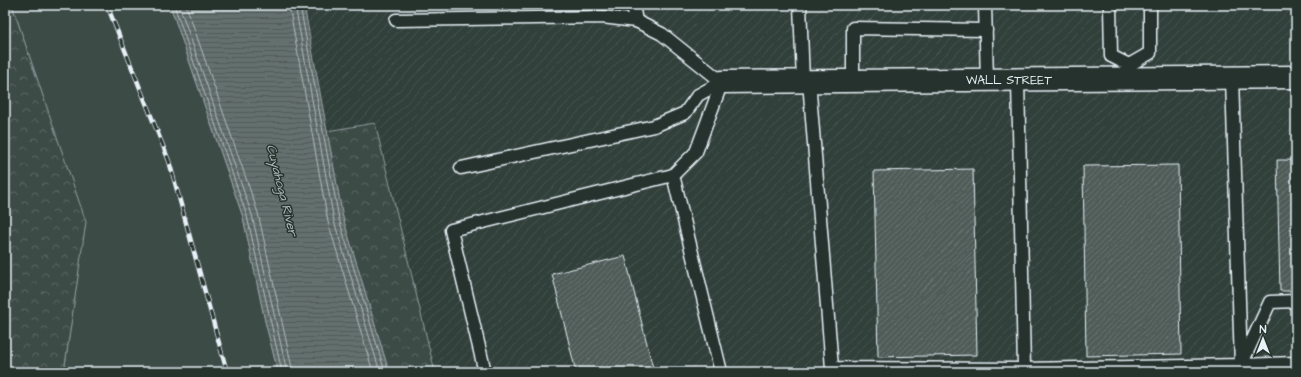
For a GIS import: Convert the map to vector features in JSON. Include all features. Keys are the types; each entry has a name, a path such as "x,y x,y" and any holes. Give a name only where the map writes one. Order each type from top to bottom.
{"street":[{"name":"WALL STREET","path":"722,82 1018,80 1129,72 1232,78 1296,77"}],"lane":[{"path":"633,5 636,22"},
{"path":"800,5 832,368 1245,368 1296,363"},
{"path":"986,5 987,80"},
{"path":"1110,5 1110,56 1129,72 1150,53 1150,5"},
{"path":"396,20 602,17 636,22 662,34 722,82"},
{"path":"853,81 853,28 986,30"},
{"path":"1232,78 1245,368"},
{"path":"1018,80 1024,369"},
{"path":"461,168 654,126 685,113 698,95 722,82"},
{"path":"485,372 451,230 673,175 696,152 722,82"},
{"path":"673,175 721,372"},
{"path":"1245,368 1270,302 1296,301"}],"shaded area":[{"path":"304,5 1296,5 1296,372 435,372 375,123 327,131"}],"green space":[{"path":"5,5 12,5 86,222 64,372 5,372"},
{"path":"12,5 170,5 243,217 265,321 278,372 64,372 85,222"},
{"path":"375,123 435,372 389,372 343,218 327,131"}],"water":[{"name":"Cuyahoga River","path":"170,5 304,5 343,218 389,372 278,372 265,321 243,217"}],"building":[{"path":"1277,160 1296,160 1296,291 1280,291"},
{"path":"1178,165 1181,354 1086,356 1083,166"},
{"path":"973,169 977,355 878,357 874,171"},
{"path":"625,256 654,372 576,372 552,274"}],"railway":[{"path":"107,5 169,161 227,372"}]}
